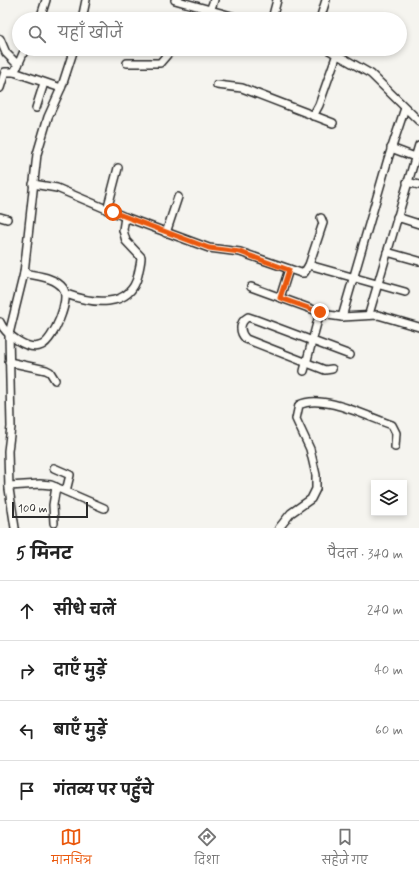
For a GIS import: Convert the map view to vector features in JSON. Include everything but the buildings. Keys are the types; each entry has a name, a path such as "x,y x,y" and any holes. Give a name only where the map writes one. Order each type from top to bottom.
{"street":[{"path":"42,12 46,0"},
{"path":"83,12 86,0"},
{"path":"176,0 220,12"},
{"path":"210,12 214,0"},
{"path":"274,12 277,0"},
{"path":"322,12 326,0"},
{"path":"0,39 6,53 18,65"},
{"path":"14,72 22,56"},
{"path":"16,528 9,486 8,451 12,427 9,334 24,272 37,154 48,116 61,88 72,56"},
{"path":"127,63 160,63 166,56"},
{"path":"313,116 319,105 336,56"},
{"path":"340,56 371,74 419,121"},
{"path":"0,88 5,72 14,72 61,88"},
{"path":"36,108 44,83"},
{"path":"217,85 242,88 333,123"},
{"path":"342,317 391,148 406,108"},
{"path":"369,314 419,145"},
{"path":"391,148 415,157"},
{"path":"106,210 118,168"},
{"path":"407,182 419,185"},
{"path":"33,184 57,188 106,210 166,233 218,250 240,252 289,270 304,273 309,265 323,223 321,218"},
{"path":"166,233 178,197"},
{"path":"24,272 50,279 59,284 66,294 98,302 108,302 125,295 132,288 137,277 141,257 126,241 123,230 125,217"},
{"path":"397,217 419,224"},
{"path":"387,252 419,261"},
{"path":"309,265 405,292"},
{"path":"280,298 289,270"},
{"path":"251,287 320,312 342,317 369,314 378,315 419,327"},
{"path":"0,324 9,334 25,344 43,345 64,310 66,294"},
{"path":"304,371 314,341 320,312"},
{"path":"332,369 325,370 246,339 241,333 240,328 243,321 248,317 350,355"},
{"path":"9,362 46,370 50,372 55,380"},
{"path":"279,528 291,514 311,499 316,489 316,475 310,449 296,419 299,406 314,401 328,402 392,425 396,433 396,447"},
{"path":"0,465 9,467"},
{"path":"54,468 70,475 66,491"},
{"path":"9,486 40,484 56,487 104,508"},
{"path":"54,523 53,505 56,487"}],"route":[{"path":"113,212 209,248 240,252 289,270 280,298 320,312"}]}
